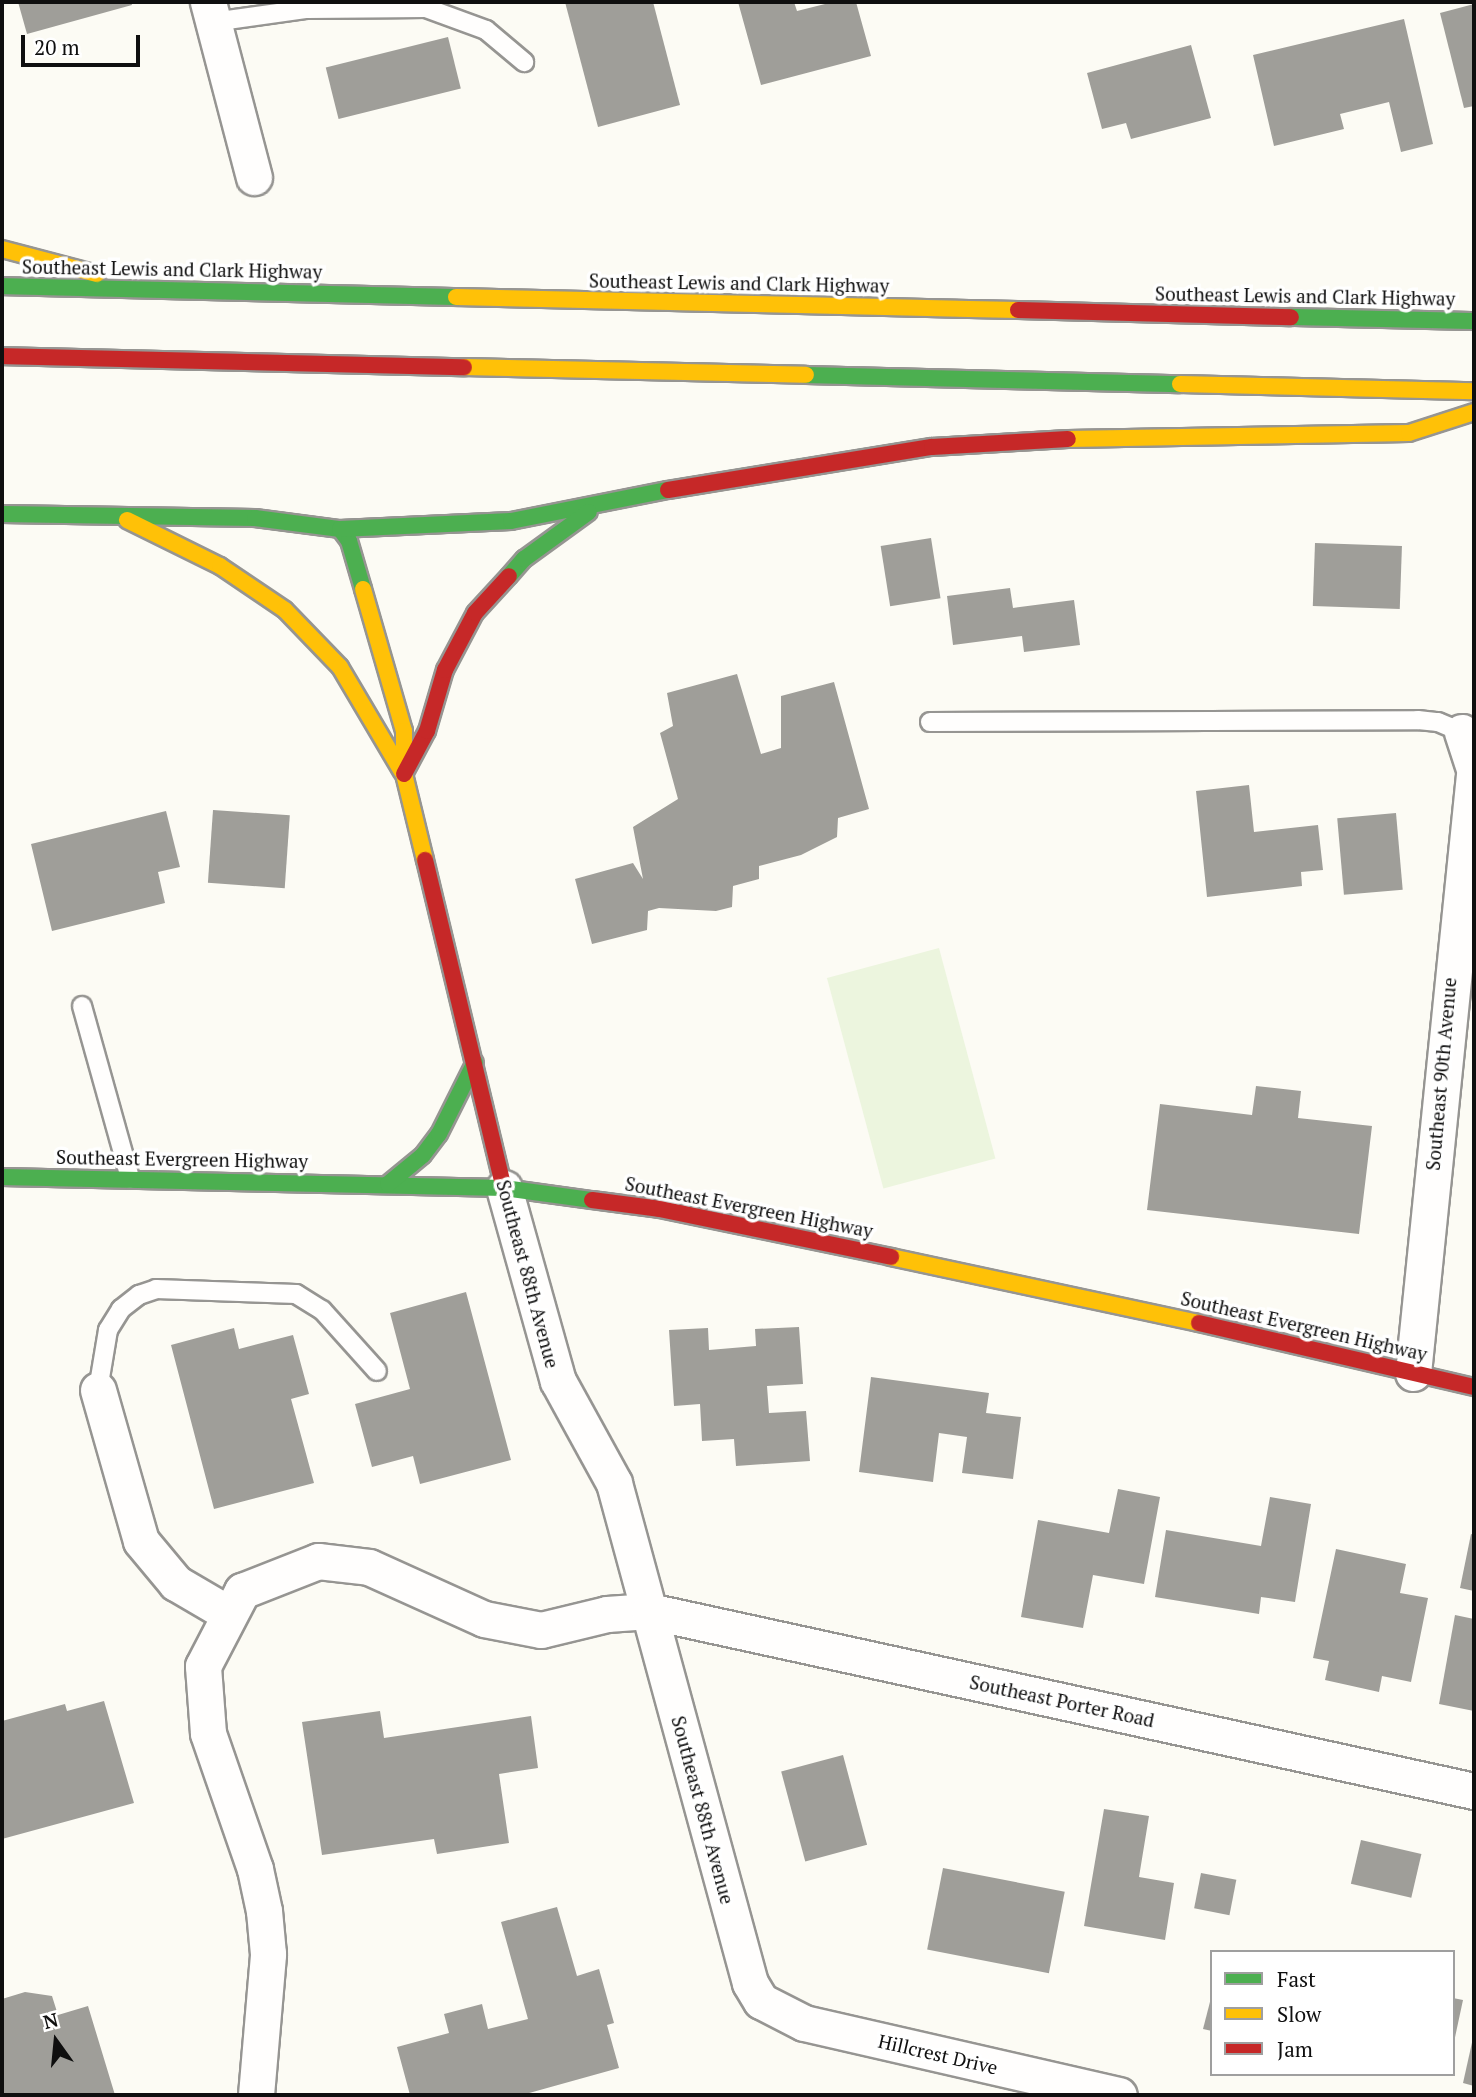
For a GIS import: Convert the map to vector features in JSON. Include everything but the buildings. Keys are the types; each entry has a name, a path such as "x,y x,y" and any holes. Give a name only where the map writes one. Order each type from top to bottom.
{"main road":[{"path":"2,249 146,289"},
{"name":"Southeast Lewis and Clark Highway","path":"2,286 1474,321"},
{"path":"2,356 1474,391"},
{"path":"2,514 255,518 340,529 511,521 728,478 932,447 1139,435 1409,433 1474,412"},
{"path":"404,774 427,732 445,670 475,613 524,559 596,506"},
{"path":"120,517 219,566 285,610 340,667 404,774"},
{"path":"340,529 355,555 404,731 404,774"},
{"name":"Southeast 88th Avenue","path":"404,774 504,1188"},
{"path":"388,1184 423,1155 439,1134 475,1062"},
{"name":"Southeast Evergreen Highway","path":"2,1177 504,1188 660,1209 1063,1292 1474,1387"}],"street":[{"path":"210,12 254,177"},
{"path":"1462,732 1474,768"},
{"name":"Southeast 90th Avenue","path":"1413,1373 1474,775"},
{"name":"Southeast 88th Avenue","path":"504,1188 558,1381 614,1483 750,1983 761,2001"},
{"path":"98,1390 141,1541 176,1583 229,1614"},
{"name":"Southeast Porter Road","path":"256,2095 268,1954 264,1911 255,1869 208,1733 203,1666 242,1591 318,1561 369,1567 484,1619 541,1630 607,1614 649,1611 1474,1791"},
{"name":"Hillcrest Drive","path":"761,2001 804,2024 1119,2095"}],"lane":[{"path":"210,12 426,8 486,30 524,62"},
{"path":"930,722 1418,720 1438,722 1462,732"},
{"path":"82,1006 130,1178"},
{"path":"98,1390 108,1331 121,1309 139,1295 156,1289 296,1294 322,1310 377,1371"}],"green space":[{"path":"939,948 995,1159 883,1189 827,978"}],"traffic: fast":[{"path":"2,286 456,297"},
{"path":"1291,317 1474,321"},
{"path":"806,375 1180,384"},
{"path":"340,529 511,521 668,490"},
{"path":"509,576 524,559 589,512"},
{"path":"2,514 255,518 340,529 349,541 363,589"},
{"path":"388,1184 423,1155 439,1134 475,1062"},
{"path":"2,1177 504,1188 592,1200"}],"traffic: slow":[{"path":"2,249 97,274"},
{"path":"456,297 1018,310"},
{"path":"464,367 806,375"},
{"path":"1180,384 1474,391"},
{"path":"1068,439 1409,433 1474,412"},
{"path":"127,520 220,566 285,610 340,667 402,772"},
{"path":"363,589 404,731 404,774 425,860"},
{"path":"891,1257 1199,1323"}],"traffic: jam":[{"path":"1018,310 1291,317"},
{"path":"2,356 464,367"},
{"path":"668,490 932,447 1068,439"},
{"path":"404,774 427,731 445,670 475,613 509,576"},
{"path":"425,860 504,1188"},
{"path":"592,1200 660,1209 891,1257"},
{"path":"1199,1323 1474,1387"}]}
